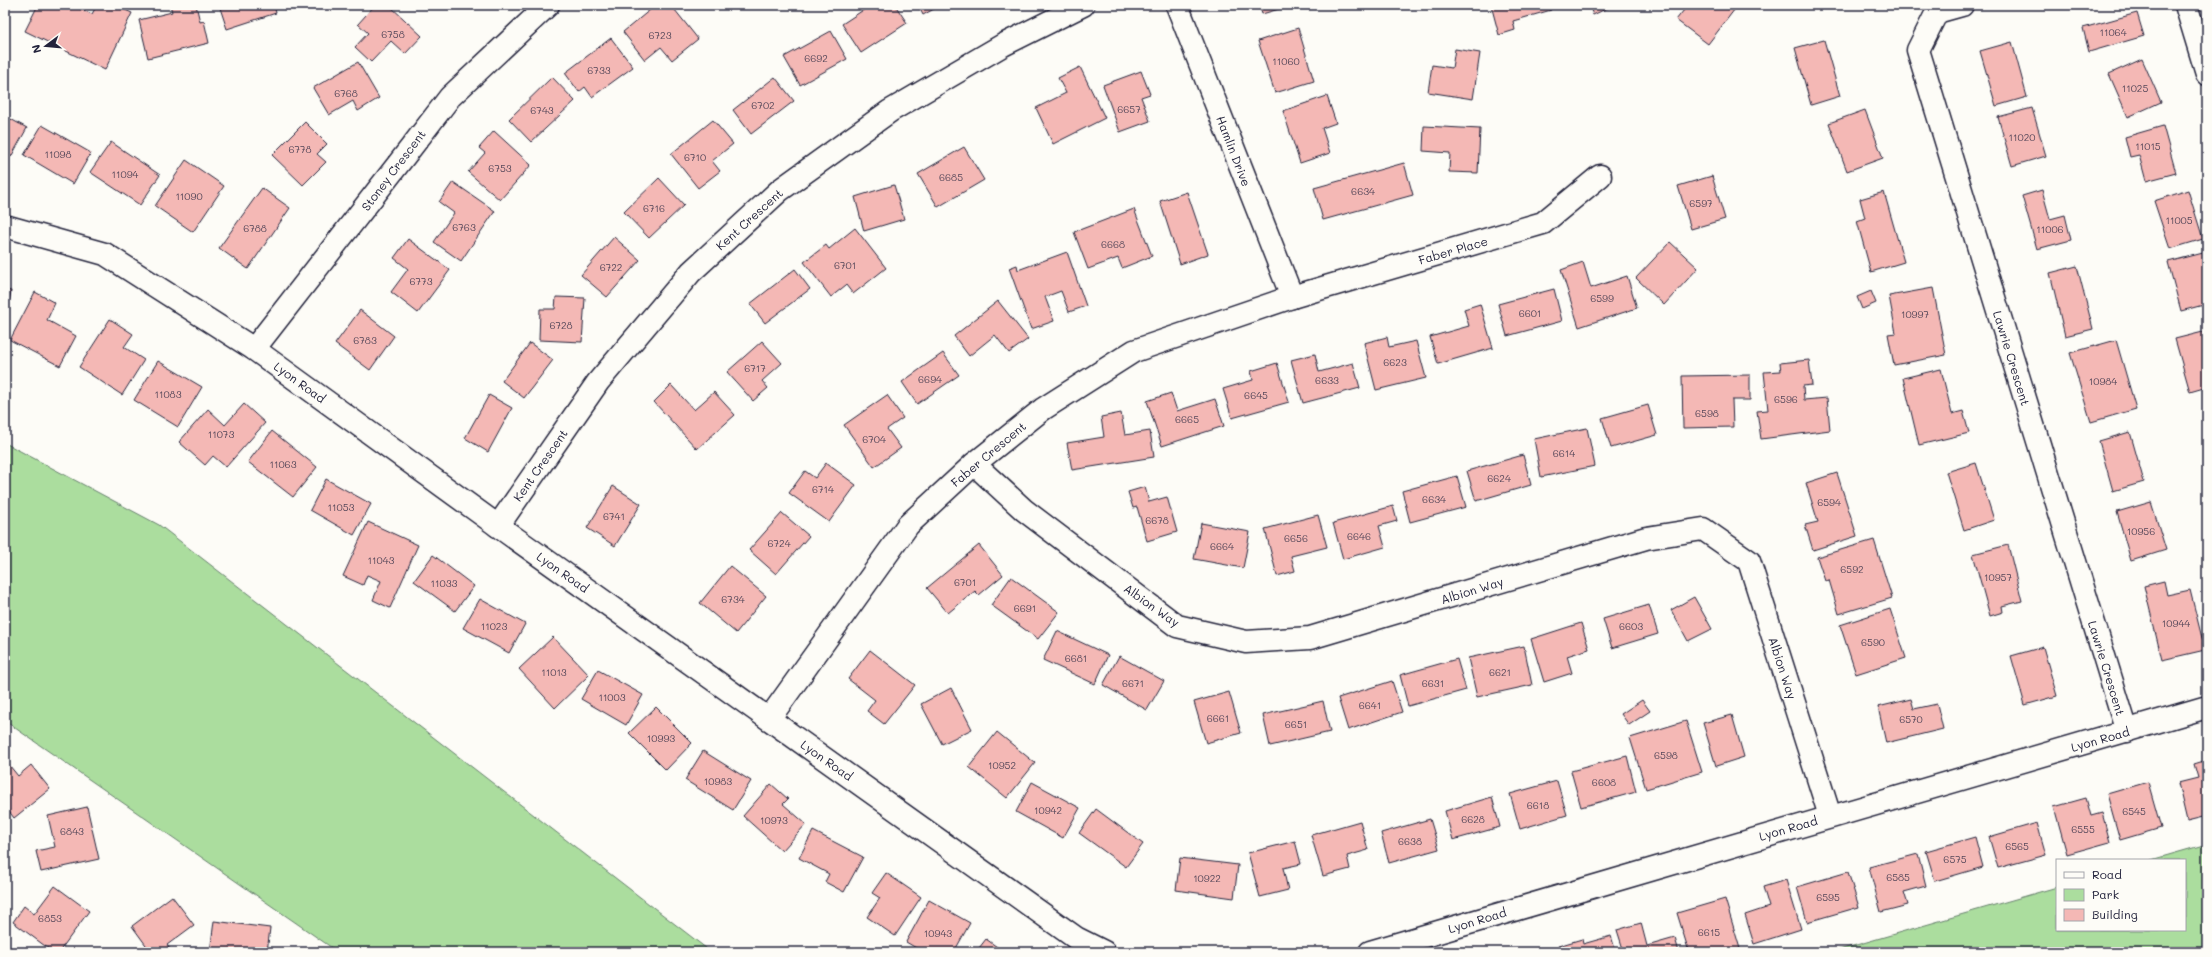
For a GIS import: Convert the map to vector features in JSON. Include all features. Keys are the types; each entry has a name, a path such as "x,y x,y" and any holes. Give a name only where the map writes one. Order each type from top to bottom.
{"street":[{"name":"Stoney Crescent","path":"254,349 437,112 450,97 548,5"},
{"name":"Kent Crescent","path":"498,526 598,382 691,272 780,190 890,111 1003,45 1083,5"},
{"name":"Hamlin Drive","path":"1177,5 1292,297"},
{"name":"Lawrie Crescent","path":"1962,5 1938,12 1918,50 2127,732"},
{"path":"2186,5 2207,74"},
{"name":"Faber Place","path":"1292,297 1543,223 1600,176"},
{"name":"Lyon Road","path":"5,226 105,254 254,349 498,526 1076,938 1104,952"},
{"name":"Faber Crescent","path":"769,719 908,525 974,464 1043,409 1134,351 1292,297"},
{"name":"Albion Way","path":"974,464 1024,510 1177,626 1246,642 1310,638 1646,538 1703,529 1749,561 1830,816"},
{"name":"Lyon Road","path":"1370,952 1830,816 2127,732 2207,707"}],"green space":[{"path":"5,443 159,525 711,952 338,952 5,721"},
{"path":"2207,844 2207,952 1832,952 2056,887 2056,931 2186,931 2186,859 2154,859"}],"building":[{"path":"38,5 72,5 92,14 97,5 114,5 132,13 105,70 25,31"},
{"path":"170,5 196,5 200,22 204,21 209,43 148,58 139,20 172,12"},
{"path":"219,5 274,5 276,13 227,29"},
{"path":"375,5 389,5 422,36 405,54 391,41 371,62 355,47 368,33 358,24"},
{"path":"656,5 671,5 698,39 672,60 661,47 645,60 623,32"},
{"path":"871,5 895,5 907,23 861,53 842,24"},
{"path":"918,5 941,5 923,15"},
{"path":"1259,5 1293,5 1262,14"},
{"path":"1491,5 1550,5 1551,10 1513,21 1515,30 1499,35"},
{"path":"1589,5 1614,5 1593,15"},
{"path":"1688,5 1738,5 1708,44 1676,20"},
{"path":"2137,13 2144,36 2089,52 2083,28"},
{"path":"1298,28 1314,81 1275,93 1258,41"},
{"path":"831,31 847,59 800,85 784,57"},
{"path":"611,38 633,67 592,97 585,87 579,92 565,73"},
{"path":"1824,40 1840,96 1811,105 1795,48"},
{"path":"2012,42 2027,97 1996,106 1980,51"},
{"path":"1455,49 1480,53 1473,99 1428,92 1432,65 1452,68"},
{"path":"2142,59 2161,102 2128,117 2109,74"},
{"path":"358,62 379,98 358,111 353,101 329,115 313,88"},
{"path":"1080,67 1105,118 1053,144 1036,108 1066,93 1058,78"},
{"path":"1141,71 1150,94 1141,97 1150,121 1120,132 1103,85"},
{"path":"552,77 575,101 531,142 509,119"},
{"path":"775,77 794,101 751,134 733,110"},
{"path":"1327,96 1336,123 1322,128 1330,153 1300,163 1283,111"},
{"path":"2032,108 2046,156 2012,166 1998,117"},
{"path":"1865,110 1883,158 1847,171 1829,123"},
{"path":"5,116 27,128 11,157 5,154"},
{"path":"713,120 733,144 712,161 720,171 698,188 671,154"},
{"path":"305,122 327,144 317,154 326,162 303,185 272,155"},
{"path":"42,125 91,153 73,184 24,155"},
{"path":"1424,126 1480,129 1478,173 1449,172 1450,153 1423,151"},
{"path":"2163,126 2176,173 2146,181 2139,155 2130,157 2125,137"},
{"path":"494,131 531,165 500,200 468,172 485,153 479,148"},
{"path":"111,142 160,175 140,205 90,172"},
{"path":"964,147 984,180 938,207 918,174"},
{"path":"186,160 224,186 193,232 155,206"},
{"path":"1404,163 1413,195 1323,220 1314,188"},
{"path":"1712,176 1725,219 1691,229 1678,186"},
{"path":"659,178 684,205 649,238 624,212"},
{"path":"453,182 495,211 461,261 434,242 454,213 439,202"},
{"path":"894,185 904,219 864,231 855,197"},
{"path":"262,188 290,208 248,269 219,248"},
{"path":"2042,190 2050,219 2065,215 2071,240 2037,249 2022,196"},
{"path":"2188,190 2203,239 2170,249 2154,201"},
{"path":"1187,192 1208,254 1180,264 1160,201"},
{"path":"1884,192 1904,262 1871,272 1857,221 1865,218 1860,199"},
{"path":"1134,209 1152,256 1122,268 1118,258 1088,269 1074,232"},
{"path":"855,228 886,268 853,294 846,285 831,297 804,262 826,245 829,249"},
{"path":"614,237 640,260 607,297 581,275"},
{"path":"408,239 450,270 418,313 391,292 408,269 394,258"},
{"path":"1670,242 1698,268 1664,305 1636,278"},
{"path":"1067,252 1086,306 1069,312 1061,291 1045,297 1054,321 1031,329 1009,268 1017,265 1018,270"},
{"path":"2203,253 2207,269 2207,304 2181,311 2168,262"},
{"path":"1583,262 1591,288 1627,276 1637,308 1579,327 1561,270"},
{"path":"2077,266 2093,329 2065,336 2050,273"},
{"path":"795,269 810,289 765,323 750,304"},
{"path":"1933,288 1946,355 1894,365 1888,334 1896,333 1889,296"},
{"path":"1554,289 1562,321 1507,336 1498,304"},
{"path":"5,290 11,291 5,327"},
{"path":"1871,291 1876,303 1862,309 1857,297"},
{"path":"35,292 55,303 47,320 76,336 60,366 10,340"},
{"path":"556,297 585,298 582,342 539,340 540,309 555,309"},
{"path":"998,301 1028,339 1009,353 995,335 969,356 954,336"},
{"path":"1480,304 1493,348 1438,364 1430,337 1469,326 1464,309"},
{"path":"360,310 394,336 370,370 335,344"},
{"path":"110,319 133,334 124,347 144,360 122,395 79,367"},
{"path":"2207,331 2207,387 2190,392 2175,339"},
{"path":"1387,337 1389,347 1416,341 1426,378 1376,390 1364,343"},
{"path":"2116,340 2136,409 2091,422 2070,353"},
{"path":"762,341 782,363 762,381 768,388 753,401 727,372"},
{"path":"530,343 553,360 524,398 502,381"},
{"path":"943,353 959,375 917,404 902,382"},
{"path":"1315,354 1319,372 1353,363 1360,388 1303,403 1291,360"},
{"path":"1809,360 1812,385 1803,386 1804,400 1827,398 1830,430 1761,439 1757,411 1768,410 1764,372 1781,371 1780,363"},
{"path":"158,361 202,387 178,427 134,400"},
{"path":"1277,363 1289,402 1232,418 1223,389 1253,380 1251,371"},
{"path":"1941,369 1952,414 1963,411 1969,433 1919,445 1903,378"},
{"path":"1750,375 1750,400 1732,400 1733,427 1683,428 1682,376"},
{"path":"671,385 694,410 714,392 735,415 697,449 654,402"},
{"path":"1171,393 1177,411 1215,399 1224,426 1162,446 1147,401"},
{"path":"489,395 512,408 488,452 465,438"},
{"path":"887,395 903,418 887,429 901,448 874,467 844,425"},
{"path":"244,404 265,423 226,467 213,456 205,465 179,442 208,409 225,425"},
{"path":"1648,405 1657,435 1611,448 1602,418"},
{"path":"1121,413 1125,435 1150,431 1154,457 1072,470 1067,443 1104,437 1101,417"},
{"path":"1587,428 1595,466 1541,477 1534,439"},
{"path":"272,431 317,467 293,497 248,462"},
{"path":"2130,432 2144,482 2113,491 2099,441"},
{"path":"1523,455 1531,485 1476,501 1467,471"},
{"path":"826,463 856,485 829,522 789,493 805,471 815,478"},
{"path":"1976,463 1994,520 1964,530 1946,472"},
{"path":"1837,473 1857,536 1813,550 1805,525 1818,522 1806,483"},
{"path":"1457,476 1466,507 1410,522 1402,491"},
{"path":"326,479 371,504 354,535 310,510"},
{"path":"613,486 641,504 615,546 587,528"},
{"path":"1145,487 1149,502 1167,497 1177,532 1147,541 1137,507 1133,508 1128,492"},
{"path":"2151,502 2166,550 2131,561 2117,512"},
{"path":"1393,506 1397,521 1379,526 1385,547 1343,559 1333,523"},
{"path":"782,513 809,536 776,574 749,550"},
{"path":"1318,515 1327,547 1291,556 1295,571 1277,576 1265,529"},
{"path":"368,522 418,545 390,608 373,600 381,581 367,575 363,585 343,576"},
{"path":"1201,523 1250,532 1243,568 1194,559"},
{"path":"1874,540 1892,598 1839,614 1829,580 1825,581 1817,557"},
{"path":"979,545 1003,575 979,595 975,591 948,613 927,588"},
{"path":"2008,545 2022,601 2002,606 2003,612 1990,616 1973,554"},
{"path":"433,555 474,586 455,611 414,581"},
{"path":"730,566 766,596 736,633 700,603"},
{"path":"1011,577 1059,612 1038,639 991,605"},
{"path":"2164,581 2167,595 2190,590 2205,650 2162,660 2144,586"},
{"path":"1694,597 1712,629 1688,641 1671,610"},
{"path":"480,599 525,624 509,653 463,628"},
{"path":"1649,605 1658,634 1612,648 1603,619"},
{"path":"1890,609 1906,658 1856,674 1840,625"},
{"path":"1581,623 1589,649 1567,656 1572,673 1544,682 1531,639"},
{"path":"1057,631 1108,655 1095,684 1043,660"},
{"path":"553,637 589,675 555,708 519,669"},
{"path":"1524,646 1532,685 1477,697 1468,658"},
{"path":"2043,647 2057,696 2025,705 2011,656"},
{"path":"870,650 915,685 884,724 867,711 875,700 848,679"},
{"path":"1119,656 1164,681 1147,710 1103,685"},
{"path":"1457,659 1466,690 1408,706 1400,675"},
{"path":"598,670 643,695 626,725 581,699"},
{"path":"1392,681 1402,712 1348,730 1338,698"},
{"path":"951,688 972,729 942,744 921,704"},
{"path":"1229,692 1241,733 1206,743 1194,702"},
{"path":"1911,699 1914,709 1937,704 1943,729 1886,743 1878,707"},
{"path":"1642,700 1650,711 1629,725 1621,714"},
{"path":"1323,701 1330,732 1270,746 1263,715"},
{"path":"656,707 692,743 666,770 629,733"},
{"path":"1732,715 1744,757 1716,766 1703,723"},
{"path":"1686,721 1702,772 1646,789 1630,738"},
{"path":"997,732 1035,763 1007,798 969,767"},
{"path":"703,751 751,781 733,810 685,780"},
{"path":"1627,756 1636,792 1581,807 1571,771"},
{"path":"5,760 18,776 31,765 50,789 14,818 5,806"},
{"path":"2207,760 2207,816 2187,821 2178,783 2198,778 2194,764"},
{"path":"1557,781 1567,815 1520,829 1510,794"},
{"path":"1032,782 1080,808 1063,838 1016,812"},
{"path":"2148,782 2161,828 2120,840 2107,794"},
{"path":"771,784 788,799 783,804 806,824 782,851 743,816"},
{"path":"1492,797 1500,827 1453,840 1445,811"},
{"path":"2086,798 2091,816 2102,813 2110,842 2067,854 2054,807"},
{"path":"87,807 99,859 41,872 36,851 55,847 48,816"},
{"path":"1096,809 1143,844 1126,867 1079,833"},
{"path":"1430,819 1439,849 1389,863 1381,833"},
{"path":"1360,821 1368,850 1347,856 1350,869 1323,876 1311,835"},
{"path":"2037,823 2046,855 1998,868 1989,837"},
{"path":"813,831 863,857 844,892 825,882 829,874 799,858"},
{"path":"1975,837 1983,867 1935,881 1926,851"},
{"path":"1295,841 1301,864 1283,868 1288,890 1260,897 1248,853"},
{"path":"1918,854 1926,886 1904,892 1908,905 1881,912 1869,867"},
{"path":"1180,858 1238,865 1234,898 1176,890"},
{"path":"1848,872 1859,907 1807,922 1797,887"},
{"path":"886,873 921,897 895,936 867,917 880,898 872,893"},
{"path":"1786,880 1801,929 1754,944 1745,915 1769,907 1763,887"},
{"path":"55,886 89,911 59,952 53,952 13,922 24,906 34,914"},
{"path":"172,896 194,925 167,945 172,952 151,952 132,926"},
{"path":"1725,899 1741,952 1689,952 1677,913"},
{"path":"929,900 970,923 954,952 923,952 906,942"},
{"path":"214,921 270,928 267,952 210,952"},
{"path":"1641,923 1647,946 1675,938 1679,952 1624,952 1617,930"},
{"path":"1611,936 1616,952 1560,952 1558,946 1582,939 1583,944"},
{"path":"986,939 1004,952 976,952"}]}
